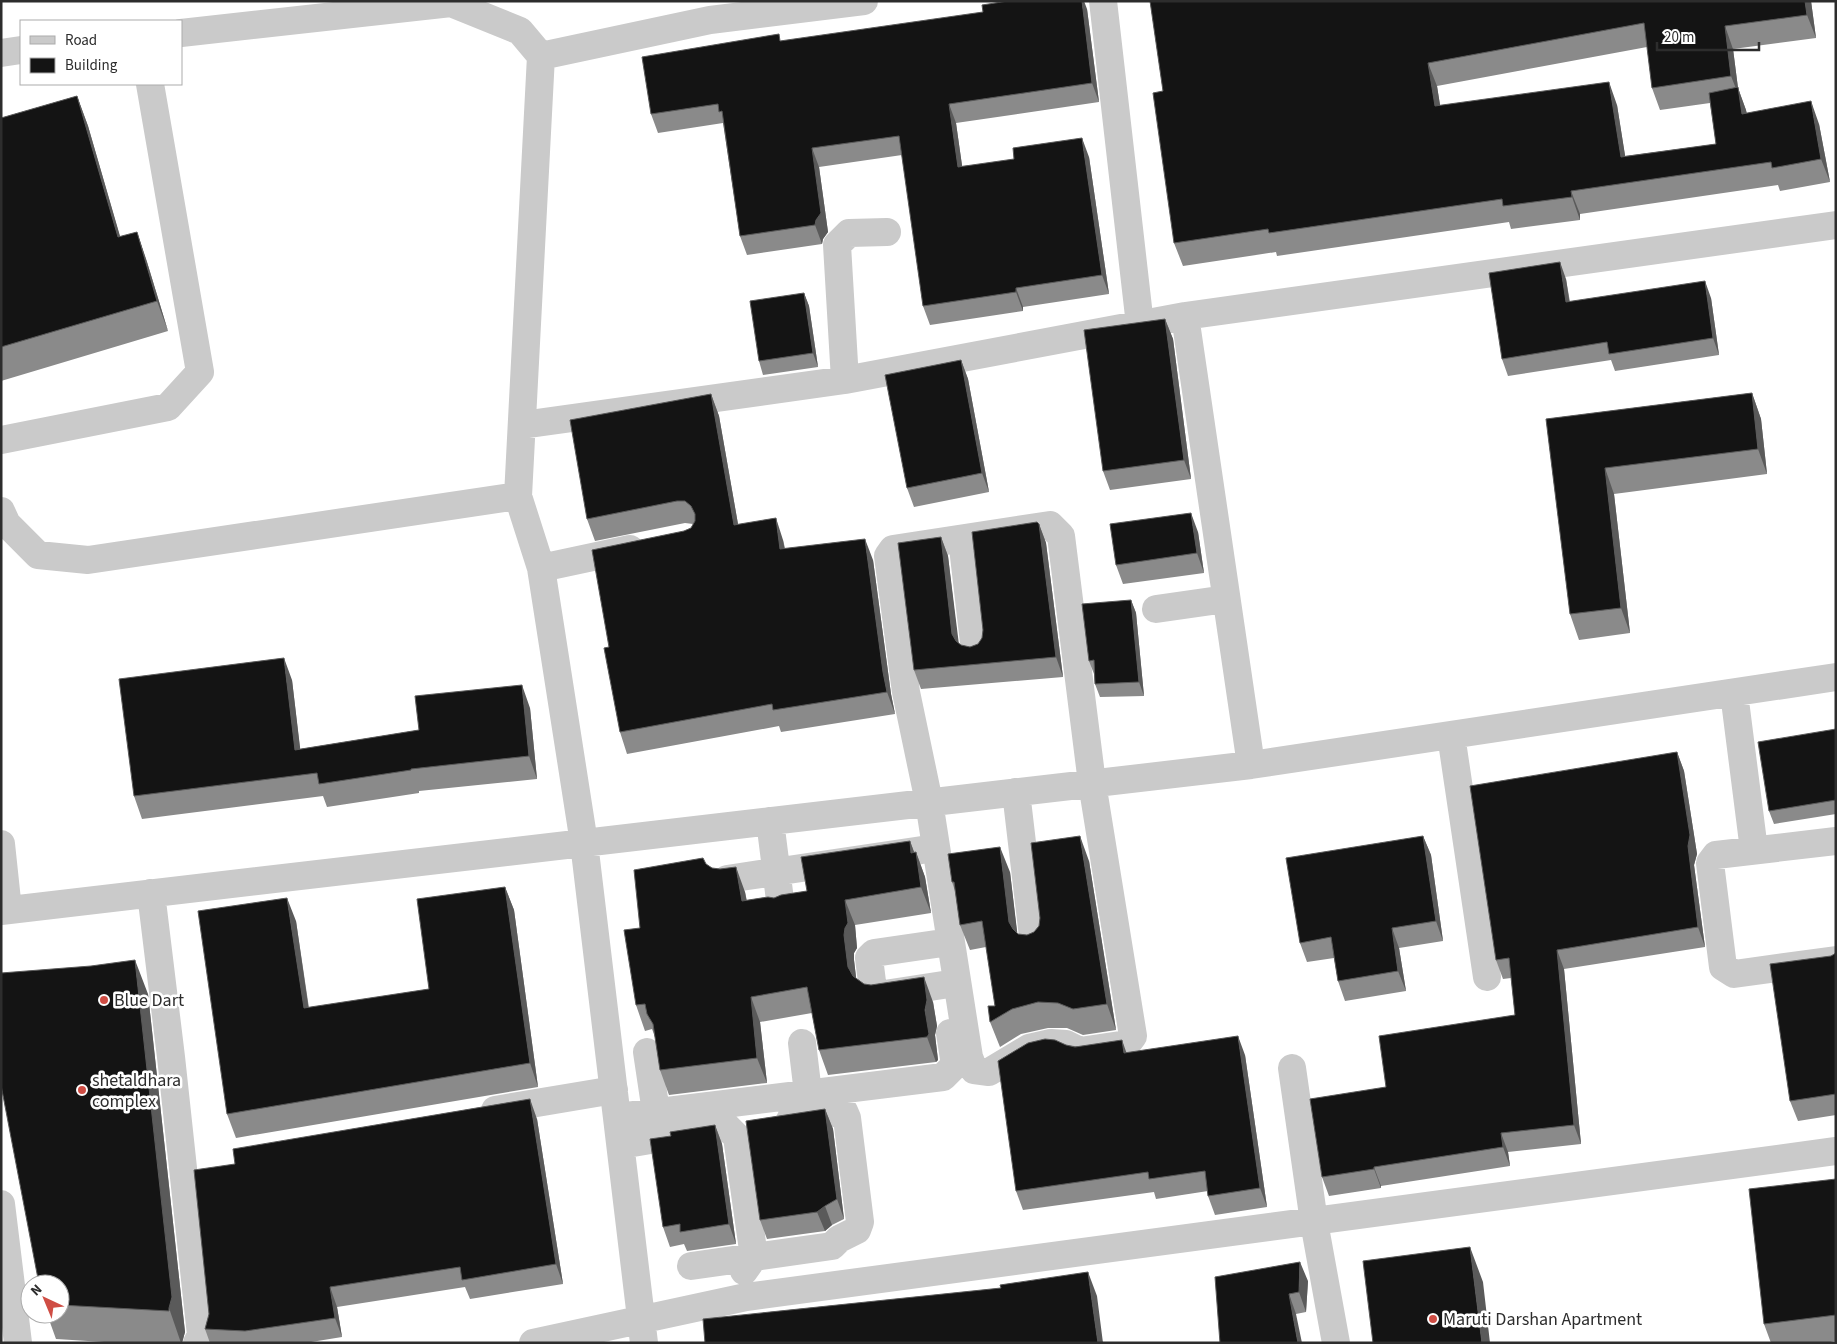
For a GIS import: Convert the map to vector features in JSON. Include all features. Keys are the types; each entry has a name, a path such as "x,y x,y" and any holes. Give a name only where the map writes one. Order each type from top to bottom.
{"street":[{"path":"541,56 710,20 864,1"},
{"path":"1103,1 1140,325"},
{"path":"182,33 451,3 520,31 541,56 518,496 541,568 584,843 643,1331"},
{"path":"1,53 20,50"},
{"path":"1,440 168,407 200,372 150,85"},
{"path":"522,425 845,380 1185,316 1836,225"},
{"path":"845,380 837,245 849,234 887,232"},
{"path":"1185,316 1251,765"},
{"path":"1,511 8,524 38,555 88,560 518,496"},
{"path":"1050,526 1061,536 1092,784 1092,846 1133,1036 1127,1044 1080,1052 1066,1044 1051,1043 1028,1048 989,1072 974,1070 969,1057 922,803 888,556 893,549 1050,526"},
{"path":"962,539 975,651"},
{"path":"541,568 651,545"},
{"path":"1156,609 1226,600"},
{"path":"1,844 5,911 1251,765 1836,677"},
{"path":"1734,693 1754,850"},
{"path":"1451,735 1486,977"},
{"path":"1016,792 1033,854 1034,945"},
{"path":"618,1117 943,1077 955,1065 922,850 922,803"},
{"path":"770,821 781,908"},
{"path":"1836,841 1716,854 1710,863 1723,967 1734,974 1836,960"},
{"path":"727,879 922,850"},
{"path":"995,859 1033,854"},
{"path":"151,893 201,1335 197,1343"},
{"path":"936,944 874,953 869,958 874,990 878,995 943,985"},
{"path":"802,1043 808,1093"},
{"path":"647,1052 656,1112"},
{"path":"1292,1068 1314,1222 1336,1343"},
{"path":"470,1114 614,1090"},
{"path":"691,1266 832,1246 839,1239 857,1230 860,1222 847,1118 844,1112 750,1126"},
{"path":"621,1145 727,1127 737,1137 754,1257 744,1271 755,1296"},
{"path":"533,1343 643,1331 755,1296 1836,1151"},
{"path":"1,1204 18,1343"}],"building":[{"path":"1008,1 1082,1 1092,83 949,104 958,167 1014,159 1013,148 1082,138 1102,275 1016,288 1016,292 923,306 899,136 812,148 821,213 815,225 740,236 722,111 719,112 718,104 651,114 642,57 779,34 780,41 983,12 982,5"},
{"path":"1150,1 1805,1 1807,15 1725,26 1731,76 1652,88 1644,23 1428,63 1435,106 1609,82 1621,157 1716,144 1709,93 1738,87 1742,114 1811,101 1821,159 1772,168 1771,162 1571,191 1572,197 1503,206 1502,199 1269,233 1268,229 1174,243 1153,93 1163,91"},
{"path":"77,96 118,237 137,232 157,301 1,347 1,118"},
{"path":"1560,262 1566,302 1705,281 1713,338 1609,354 1607,342 1502,359 1489,273"},
{"path":"804,293 813,353 759,361 750,301"},
{"path":"1165,319 1184,460 1103,471 1084,330"},
{"path":"961,360 982,473 907,488 885,375"},
{"path":"1752,393 1758,449 1605,468 1621,608 1570,614 1546,419"},
{"path":"711,394 734,525 776,518 780,549 865,539 887,692 773,710 772,704 620,732 604,648 609,647 592,550 684,531 691,528 695,521 695,514 691,506 685,501 677,501 587,519 570,420"},
{"path":"1191,513 1197,553 1116,565 1110,524"},
{"path":"1037,522 1039,524 1056,657 914,670 898,543 941,537 952,634 961,645 970,647 978,644 982,638 983,630 972,532"},
{"path":"1131,600 1139,682 1095,684 1094,660 1089,661 1082,604"},
{"path":"284,658 295,750 419,730 415,696 522,685 529,756 411,769 319,784 317,773 134,796 119,679"},
{"path":"1836,729 1836,800 1769,811 1758,742"},
{"path":"1677,752 1690,835 1688,846 1698,927 1557,950 1574,1125 1501,1133 1503,1147 1322,1177 1310,1099 1386,1087 1379,1036 1515,1015 1509,958 1496,960 1470,786"},
{"path":"1080,836 1107,1004 1073,1009 1058,1003 1038,1002 1012,1009 990,1022 988,1006 995,1006 982,921 960,925 948,854 1000,847 1009,922 1018,934 1027,935 1034,932 1039,926 1040,918 1031,843"},
{"path":"1423,836 1436,921 1392,928 1398,971 1338,981 1331,937 1300,943 1286,858"},
{"path":"910,841 911,853 916,852 921,887 845,900 848,923 844,935 848,967 853,976 864,984 871,985 924,977 927,1000 925,1010 929,1034 927,1037 819,1050 807,987 751,997 757,1058 660,1070 653,1024 647,1014 645,1004 636,1005 624,930 640,928 634,870 703,858 706,864 712,868 736,867 742,901 768,897 774,898 807,891 801,857"},
{"path":"505,887 530,1063 227,1114 198,911 287,898 304,1008 429,989 417,899"},
{"path":"1836,953 1836,1094 1790,1101 1770,964 1831,956"},
{"name":"shetaldhara complex","path":"135,960 172,1297 169,1311 70,1306 70,1274 37,1274 1,1085 1,973 91,966"},
{"path":"1238,1036 1260,1188 1208,1196 1205,1171 1149,1179 1148,1172 1016,1191 998,1061 1028,1043 1045,1039 1055,1040 1075,1047 1122,1040 1124,1053"},
{"path":"530,1099 556,1264 462,1280 460,1267 330,1287 335,1318 245,1331 205,1329 209,1314 194,1170 235,1164 233,1149"},
{"path":"825,1109 837,1199 817,1212 760,1220 746,1121"},
{"path":"715,1125 729,1224 680,1232 680,1224 663,1227 650,1139 671,1136 670,1132"},
{"path":"1836,1179 1836,1315 1764,1324 1749,1189"},
{"path":"1470,1247 1482,1343 1373,1343 1363,1261"},
{"path":"1300,1262 1299,1292 1289,1294 1298,1343 1220,1343 1215,1277"},
{"path":"1088,1272 1098,1343 705,1343 703,1319 1001,1288 1000,1285"}],"place":[{"name":"Blue Dart","path":"104,1000"},
{"name":"shetaldhara complex","path":"82,1090"},
{"name":"Maruti Darshan Apartment","path":"1433,1319"}]}
